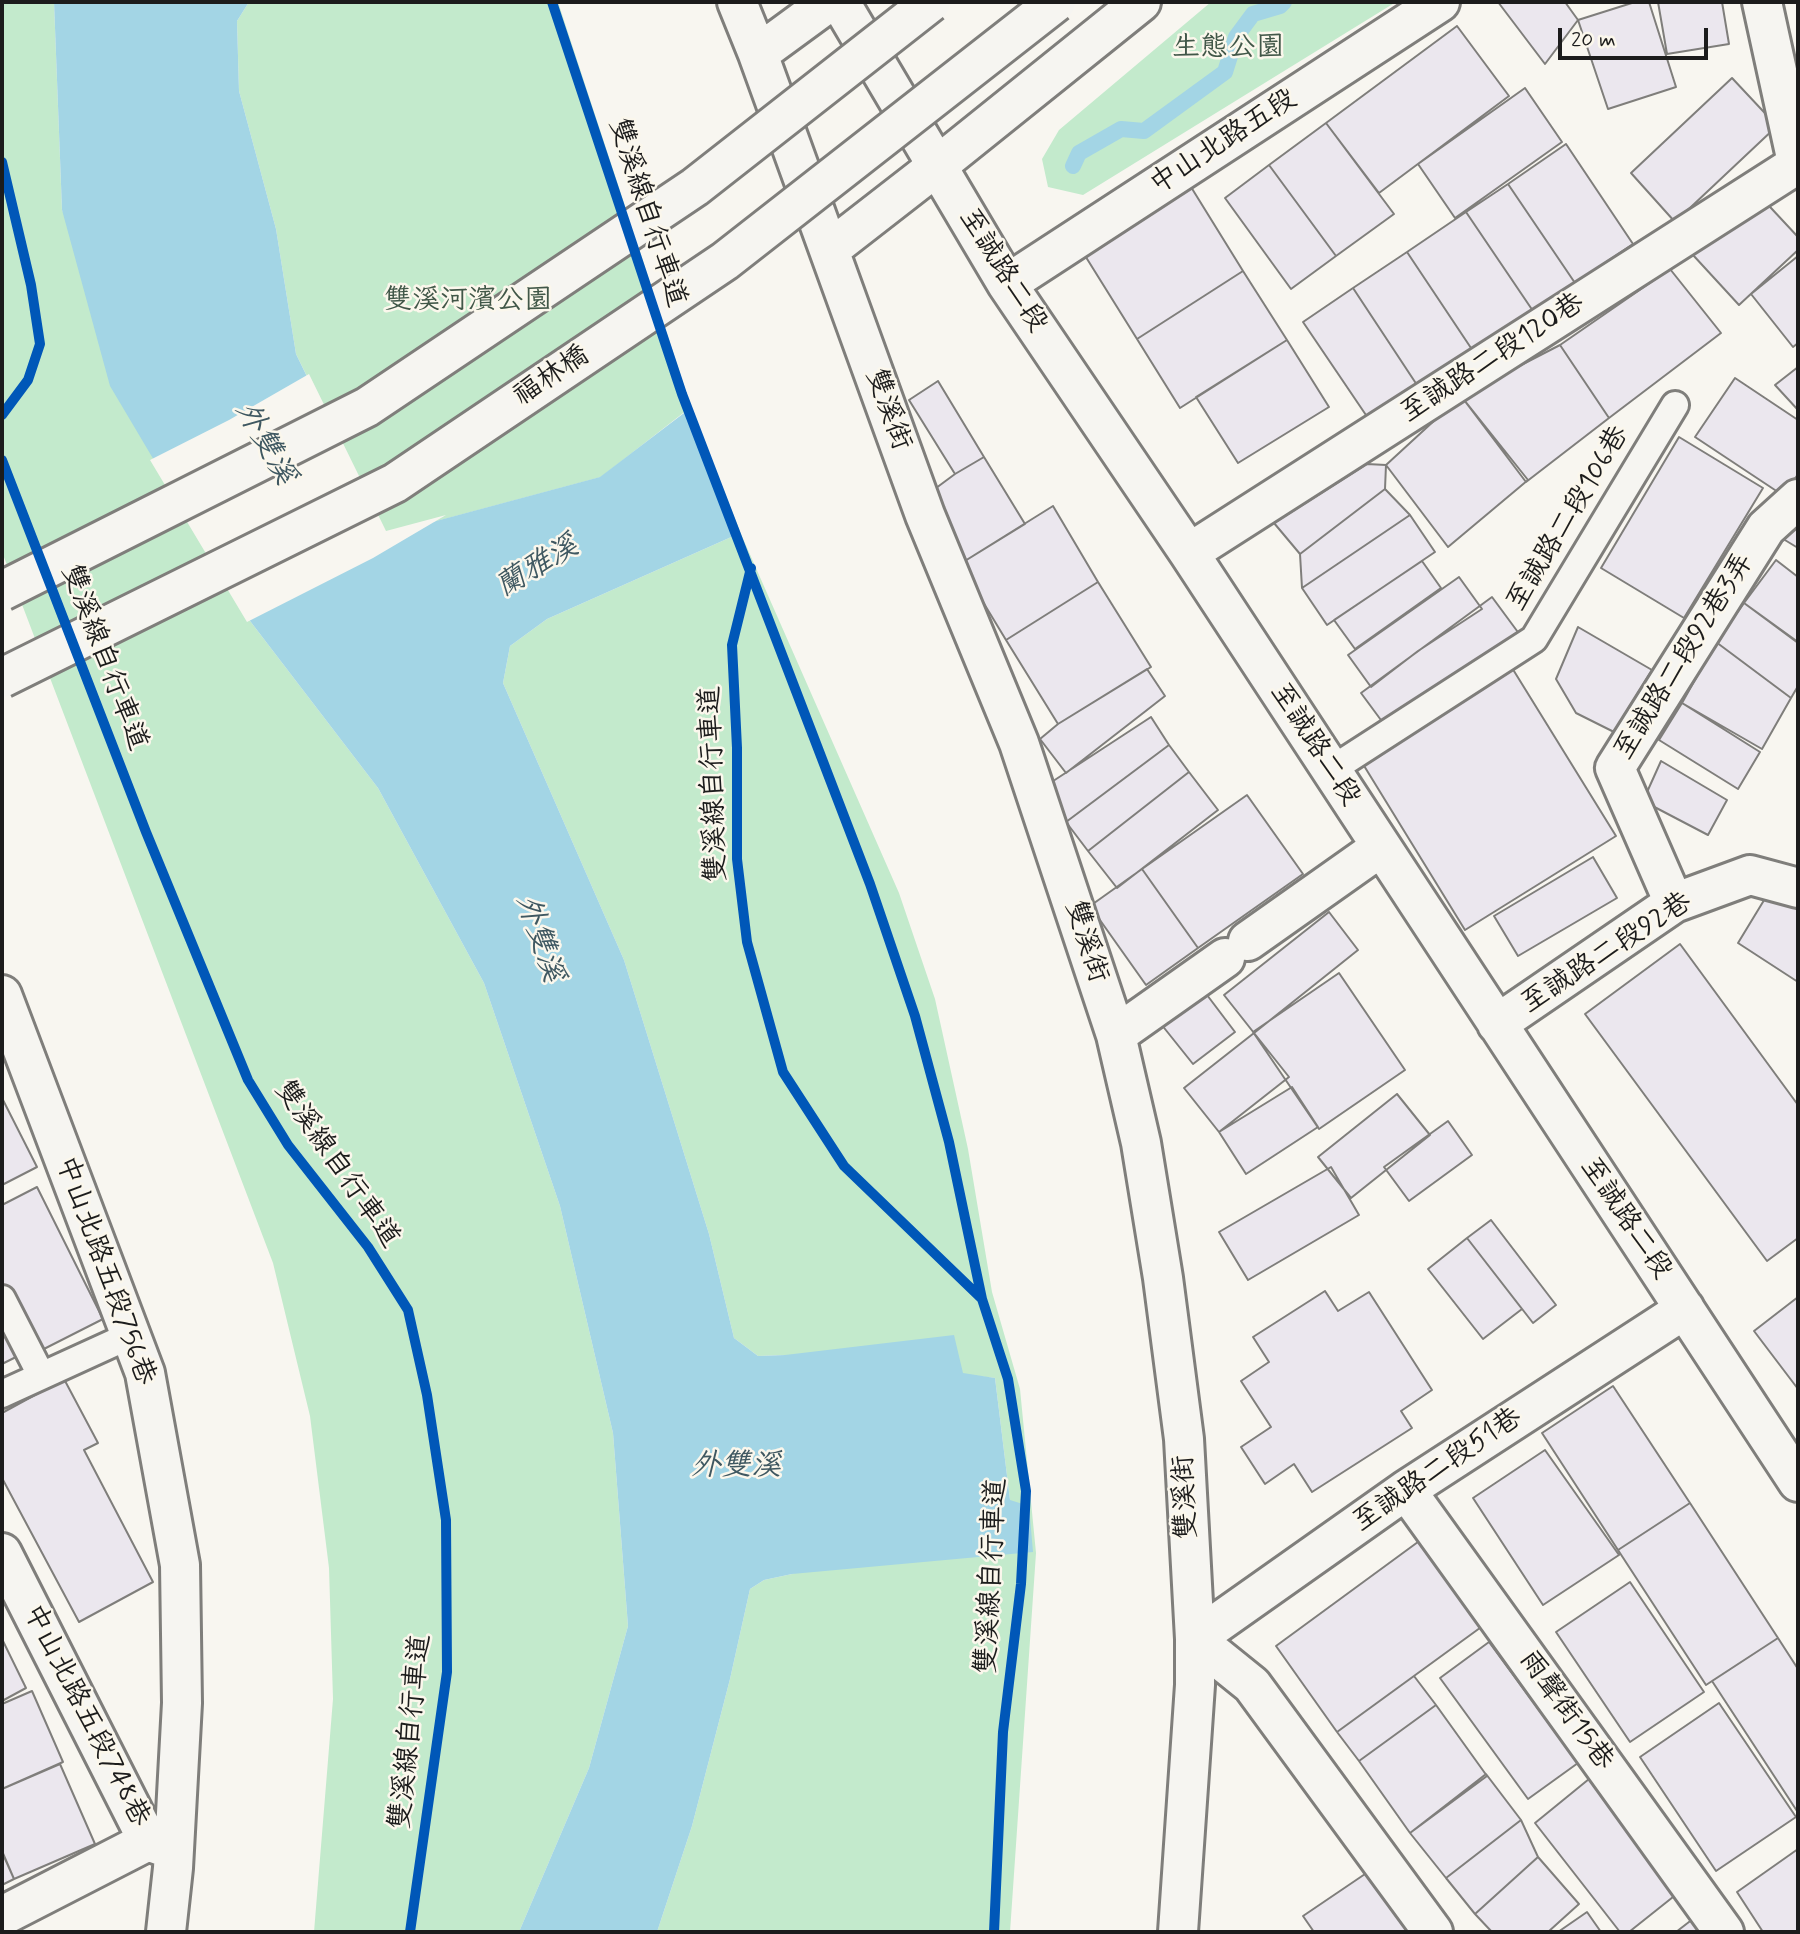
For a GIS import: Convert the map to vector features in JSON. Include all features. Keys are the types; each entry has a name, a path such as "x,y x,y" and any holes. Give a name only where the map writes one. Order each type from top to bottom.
{"street":[{"name":"雙溪街","path":"737,2 925,515 1019,743 1116,1035 1142,1143 1184,1439 1195,1639 1195,1685 1178,1932"},
{"path":"758,54 829,2"},
{"name":"至誠路二段","path":"840,2 1007,284 1189,554 1798,1482"},
{"path":"2,591 367,407 695,187 931,2"},
{"name":"福林橋","path":"2,678 395,483 725,261 1056,2"},
{"path":"829,250 1141,2"},
{"name":"中山北路五段","path":"1007,284 1440,2"},
{"path":"1762,2 1797,166"},
{"name":"至誠路二段120巷","path":"1189,554 1797,166"},
{"name":"至誠路二段92巷3弄","path":"1674,903 1615,768 1766,528 1798,499"},
{"path":"1116,1035 1381,847"},
{"name":"至誠路二段92巷","path":"1497,1024 1674,903 1750,875 1798,887"},
{"name":"中山北路五段756巷","path":"2,995 145,1373 180,1565 182,1703 161,1846 166,1932"},
{"name":"至誠路二段51巷","path":"1195,1639 1406,1490 1685,1308"},
{"name":"雨聲街15巷","path":"1406,1490 1724,1932"},
{"name":"中山北路五段748巷","path":"2,1553 161,1846 2,1916"},
{"path":"1195,1639 1252,1685 1433,1932"}],"lane":[{"name":"至誠路二段106巷","path":"1331,770 1534,639 1675,405"},
{"path":"2,1299 41,1375"},
{"path":"2,1394 131,1335"}],"green space":[{"path":"2,2 54,2 62,210 247,617 378,788 484,983 560,1206 613,1433 628,1626 589,1768 519,1932 314,1932 333,1699 329,1568 310,1416 273,1263 2,552"},
{"name":"雙溪河濱公園","path":"249,2 558,2 691,407 741,534 899,893 935,999 968,1149 992,1292 1020,1389 1036,1553 1010,1932 657,1932 692,1826 750,1589 764,1580 792,1574 1010,1500 995,1378 784,1355 758,1356 734,1338 709,1234 624,960 503,683 510,646 547,619 738,534 687,410 601,477 385,535 296,354 276,229 239,91 237,21"},
{"name":"生態公園","path":"1211,2 1396,2 1083,195 1048,187 1042,159 1059,130"}],"water":[{"name":"外雙溪","path":"54,2 249,2 237,21 239,91 276,229 296,354 384,535 600,477 688,410 738,534 547,619 510,646 503,683 624,960 709,1234 734,1338 758,1356 954,1335 963,1373 995,1378 1010,1500 1029,1506 1033,1552 792,1574 764,1580 750,1589 692,1826 657,1932 519,1932 589,1768 628,1626 613,1433 560,1206 484,983 378,788 247,617 110,386 62,210"}],"pier":[{"path":"309,374 386,531 446,515 373,558 247,622 150,460 229,420"}],"building":[{"path":"1498,2 1565,2 1578,20 1545,64"},
{"path":"1635,2 1649,2 1676,87 1608,109 1578,20"},
{"path":"1658,2 1722,2 1729,44 1667,54"},
{"path":"1457,26 1509,96 1379,193 1326,123"},
{"path":"1732,78 1777,126 1675,222 1631,173"},
{"path":"1525,88 1562,142 1455,218 1418,164"},
{"path":"1326,123 1394,214 1336,256 1269,165"},
{"path":"1566,144 1633,244 1575,283 1508,184"},
{"path":"1269,165 1336,256 1291,289 1225,198"},
{"path":"1508,184 1575,283 1533,311 1466,212"},
{"path":"1191,187 1243,271 1137,339 1084,254"},
{"path":"1758,194 1798,237 1798,250 1739,305 1693,255"},
{"path":"1466,212 1533,311 1473,351 1407,252"},
{"path":"1407,252 1473,351 1419,388 1353,288"},
{"path":"1798,256 1798,343 1793,347 1751,294"},
{"path":"1670,269 1721,333 1609,418 1560,345"},
{"path":"1243,271 1287,340 1180,408 1137,339"},
{"path":"1353,288 1419,388 1370,421 1303,322"},
{"path":"1287,340 1329,407 1238,463 1196,397"},
{"path":"1560,345 1609,418 1526,482 1461,396"},
{"path":"1798,367 1798,410 1775,385"},
{"path":"1735,378 1798,420 1798,474 1784,496 1695,437"},
{"path":"938,381 984,457 955,474 909,400"},
{"path":"1461,396 1528,480 1448,547 1386,465"},
{"path":"1679,437 1763,488 1684,618 1601,568"},
{"path":"984,457 1025,524 960,564 928,494"},
{"path":"1367,464 1386,465 1385,489 1300,554 1274,523"},
{"path":"1385,489 1410,515 1302,588 1300,554"},
{"path":"1053,506 1098,582 1006,640 960,564"},
{"path":"1410,515 1435,552 1327,625 1302,588"},
{"path":"1798,516 1798,548 1775,534"},
{"path":"1776,560 1798,577 1798,643 1744,603"},
{"path":"1422,561 1441,588 1355,649 1334,620"},
{"path":"1459,577 1482,609 1418,651 1371,687 1348,655"},
{"path":"1098,582 1151,667 1058,724 1006,640"},
{"path":"1492,597 1523,639 1392,735 1361,693"},
{"path":"1744,603 1798,642 1798,686 1791,698 1716,642"},
{"path":"1578,627 1652,670 1614,732 1576,713 1556,679"},
{"path":"1716,642 1791,698 1762,749 1682,703"},
{"path":"1509,663 1616,836 1465,930 1358,756"},
{"path":"1147,669 1165,696 1066,773 1040,739 1058,724"},
{"path":"1682,703 1760,752 1738,789 1659,740"},
{"path":"1151,717 1169,745 1066,822 1044,787"},
{"path":"1169,745 1189,772 1088,851 1066,822"},
{"path":"1661,761 1727,800 1708,835 1643,801"},
{"path":"1189,772 1218,810 1117,888 1088,851"},
{"path":"1247,795 1303,874 1198,948 1142,869"},
{"path":"1593,857 1617,898 1518,956 1494,916"},
{"path":"1142,869 1198,948 1146,985 1090,906"},
{"path":"1769,892 1798,910 1798,982 1738,943"},
{"path":"1329,912 1358,950 1254,1033 1224,995"},
{"path":"1680,944 1798,1105 1798,1238 1767,1261 1585,1014"},
{"path":"1339,973 1405,1070 1319,1129 1253,1032"},
{"path":"1204,991 1235,1032 1193,1064 1161,1024"},
{"path":"1254,1033 1289,1077 1219,1132 1184,1088"},
{"path":"1292,1087 1318,1127 1246,1174 1219,1132"},
{"path":"1397,1094 1430,1135 1351,1198 1318,1157"},
{"path":"2,1098 37,1167 2,1185"},
{"path":"1448,1121 1472,1155 1409,1201 1384,1167"},
{"path":"1331,1167 1359,1215 1248,1280 1219,1232"},
{"path":"37,1187 103,1319 36,1353 2,1284 2,1205"},
{"path":"1491,1220 1556,1305 1533,1323 1467,1238"},
{"path":"1467,1238 1522,1309 1483,1339 1428,1269"},
{"path":"1325,1291 1338,1311 1369,1292 1432,1390 1401,1411 1412,1428 1312,1492 1294,1464 1265,1484 1241,1447 1271,1427 1241,1381 1269,1362 1253,1337"},
{"path":"1798,1297 1798,1389 1754,1331"},
{"path":"2,1323 18,1356 2,1364"},
{"path":"64,1379 98,1443 84,1450 153,1582 79,1622 2,1478 2,1413"},
{"path":"1613,1386 1690,1503 1618,1550 1542,1433"},
{"path":"1545,1450 1619,1555 1543,1605 1473,1498"},
{"path":"1690,1503 1778,1638 1706,1685 1618,1550"},
{"path":"1422,1539 1484,1625 1337,1732 1276,1646"},
{"path":"1630,1582 1704,1692 1630,1742 1556,1632"},
{"path":"1778,1638 1798,1669 1797,1811 1712,1681"},
{"path":"2,1639 26,1688 2,1701"},
{"path":"1489,1642 1578,1763 1528,1799 1440,1678"},
{"path":"1414,1676 1436,1705 1359,1761 1337,1732"},
{"path":"32,1691 63,1762 2,1789 2,1704"},
{"path":"1719,1703 1796,1817 1716,1871 1640,1757"},
{"path":"1436,1705 1487,1776 1410,1833 1359,1761"},
{"path":"60,1764 95,1844 14,1879 2,1851 2,1789"},
{"path":"1486,1774 1521,1820 1446,1878 1410,1833"},
{"path":"1589,1779 1678,1893 1629,1932 1620,1932 1535,1823"},
{"path":"1521,1820 1538,1857 1475,1914 1446,1878"},
{"path":"1798,1849 1798,1932 1763,1932 1737,1892"},
{"path":"2,1852 14,1879 2,1885"},
{"path":"1538,1857 1579,1904 1548,1932 1492,1932 1475,1914"},
{"path":"1368,1872 1408,1932 1314,1932 1303,1916"},
{"path":"1587,1912 1601,1932 1558,1932"},
{"path":"1698,1915 1711,1932 1676,1932"}],"waterway":[{"path":"1073,166 1079,153 1121,129 1144,131 1225,72 1236,37 1253,14 1280,6 1284,2"}],"cycle path":[{"name":"雙溪線自行車道","path":"552,2 682,394 870,884 915,1016 949,1142 982,1299 1008,1379 1026,1491 1021,1584 1003,1732 994,1932"},
{"path":"2,162 31,285 40,344 28,380 2,415"},
{"name":"雙溪線自行車道","path":"2,460 146,832 248,1080 288,1145 368,1247 408,1310 427,1395 446,1520 447,1672 410,1932"},
{"name":"雙溪線自行車道","path":"751,568 732,645 737,748 737,859 747,942 783,1072 844,1166 982,1299"}],"water label":[{"name":"蘭雅溪","path":"538,568"}]}
